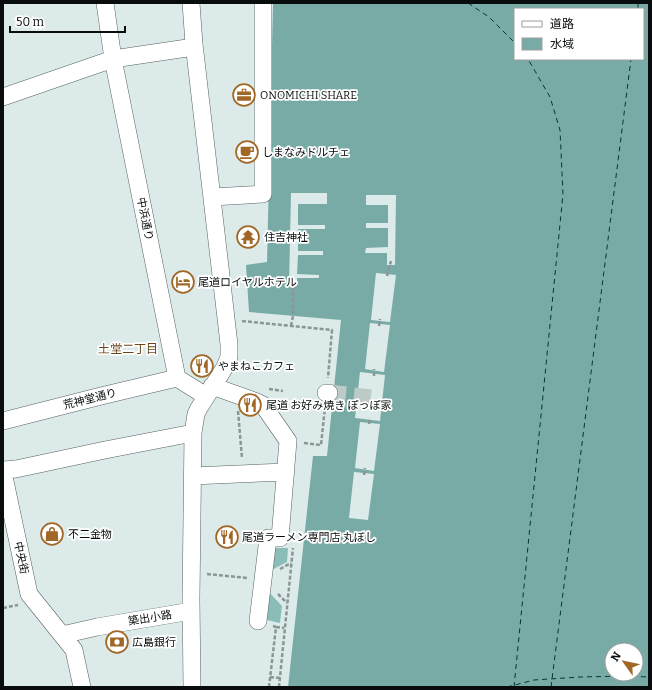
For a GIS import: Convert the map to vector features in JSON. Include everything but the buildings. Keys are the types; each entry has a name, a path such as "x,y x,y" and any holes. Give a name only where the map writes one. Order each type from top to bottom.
{"street":[{"name":"中浜通り","path":"105,3 113,60 177,378"},
{"path":"191,3 194,48 230,344 229,357 196,414 193,433 191,573 192,687"},
{"path":"212,198 263,194 263,3"},
{"path":"3,97 113,60 194,48"},
{"path":"177,378 209,391 237,395 263,405 288,441 280,538 268,538 258,621"},
{"name":"荒神堂通り","path":"3,421 177,378"},
{"path":"3,471 193,433"},
{"name":"中央街","path":"3,471 29,594 74,650 82,687"},
{"path":"192,476 286,472"},
{"name":"築出小路","path":"62,635 97,627 191,611"}],"path":[{"path":"387,276 391,261"},
{"path":"291,326 293,316 293,282"},
{"path":"379,326 380,319"},
{"path":"239,320 332,330 321,444 303,443 303,449"},
{"path":"374,369 374,376"},
{"path":"237,395 243,473"},
{"path":"369,424 370,418"},
{"path":"364,475 365,468"},
{"path":"279,687 293,542"},
{"path":"191,573 263,579"},
{"path":"258,621 284,628"},
{"path":"269,687 276,627"},
{"path":"270,677 280,678"}],"shaded area":[{"path":"270,548 288,548 287,562 266,573"},
{"path":"265,588 282,606 280,623 262,619"}],"water":[{"path":"273,3 649,3 649,687 288,687 313,456 327,456 341,320 249,312 246,265 267,262"}],"pier":[{"path":"291,193 327,193 327,204 298,204 298,225 325,225 325,229 298,229 298,251 323,251 323,255 298,255 297,274 319,275 319,278 297,278 297,286 289,286"},
{"path":"366,195 396,195 395,265 387,265 387,253 365,253 366,248 388,247 388,228 366,228 366,223 388,223 388,205 366,205"},
{"path":"376,273 396,275 390,322 371,320"},
{"path":"370,323 390,325 384,372 365,369"},
{"path":"360,372 385,375 380,421 355,418"},
{"path":"360,422 380,424 374,471 355,468"},
{"path":"354,472 374,474 368,520 349,518"}],"ferry route":[{"path":"468,3 489,17 514,42"},
{"path":"638,3 638,8"},
{"path":"514,687 563,194 560,130 550,97 529,60"},
{"path":"551,687 631,60"},
{"path":"507,687 534,680 580,677 649,677"}],"tunnel":[{"path":"329,393 372,398"}],"place":[{"name":"ONOMICHI SHARE","path":"244,95"},
{"name":"しまなみドルチェ","path":"247,152"},
{"name":"住吉神社","path":"248,237"},
{"name":"尾道ロイヤルホテル","path":"183,282"},
{"name":"やまねこカフェ","path":"202,366"},
{"name":"尾道 お好み焼き ぽっぽ家","path":"250,405"},
{"name":"不二金物","path":"52,534"},
{"name":"尾道ラーメン専門店 丸ぼし","path":"227,537"},
{"name":"広島銀行","path":"117,642"}],"district":[{"name":"土堂二丁目","path":"128,349"}]}
